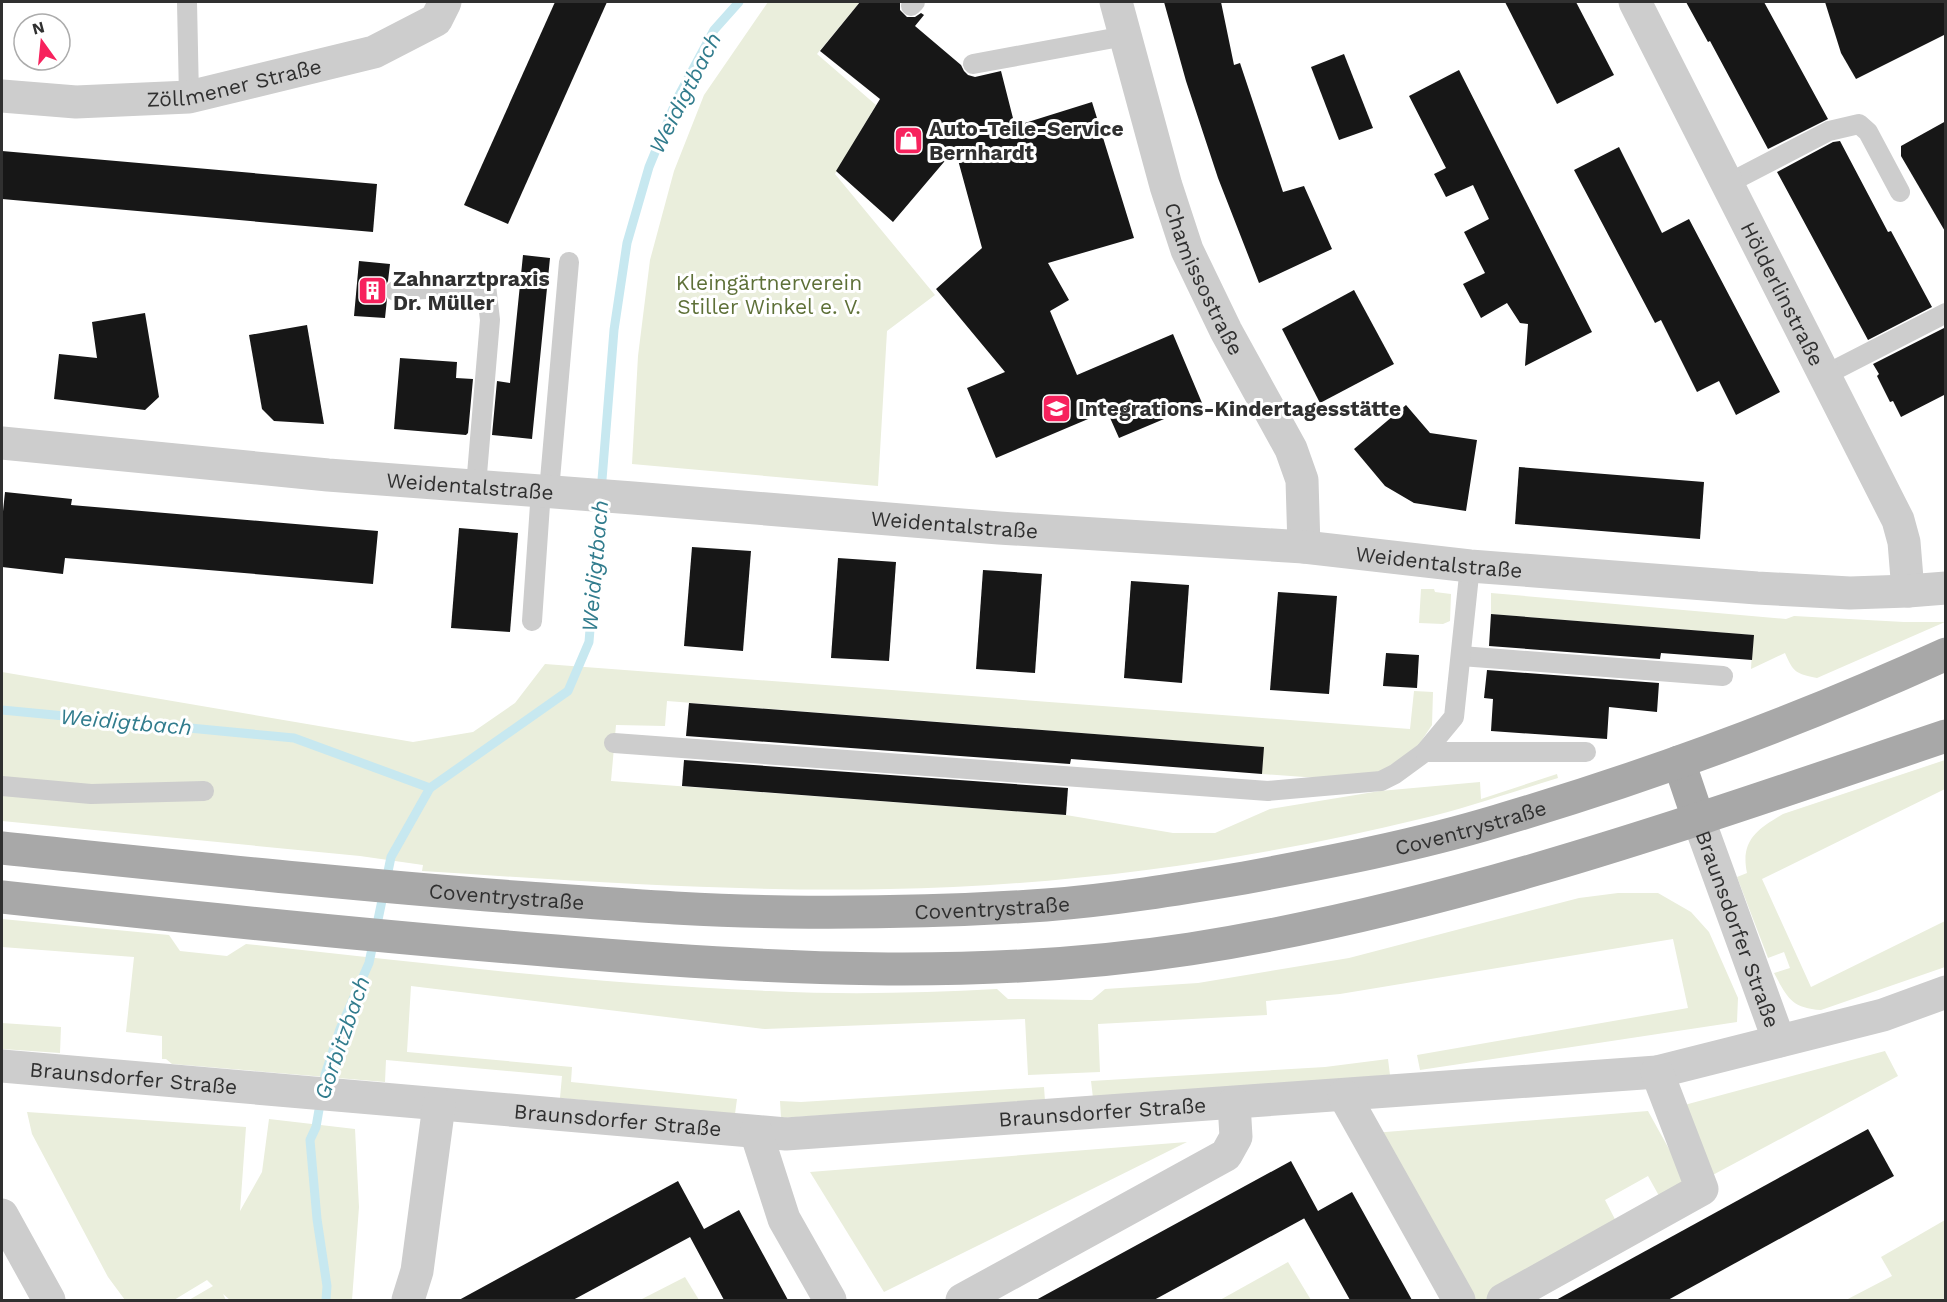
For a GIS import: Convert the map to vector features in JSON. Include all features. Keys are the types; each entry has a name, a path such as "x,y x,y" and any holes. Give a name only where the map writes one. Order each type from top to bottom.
{"main road":[{"name":"Coventrystraße","path":"2,848 352,884 662,907 785,912 911,912 1051,904 1175,890 1292,869 1496,822 1679,762 1946,654"},
{"path":"2,897 333,932 662,960 790,967 915,970 1063,963 1188,949 1306,928 1412,904 1698,818 1946,736"},
{"path":"1679,762 1698,818"}],"street":[{"name":"Zöllmener Straße","path":"2,96 76,102 189,97 374,52 436,20 446,2"},
{"name":"Chamissostraße","path":"1116,2 1187,250 1226,331 1291,449 1302,480 1304,547"},
{"name":"Hölderlinstraße","path":"1635,2 1898,520 1904,542 1908,591"},
{"name":"Weidentalstraße","path":"2,443 328,475 999,528 1304,547 1470,566 1757,588 1850,593 1946,588"},
{"name":"Braunsdorfer Straße","path":"1698,818 1779,1041"},
{"name":"Braunsdorfer Straße","path":"2,1066 786,1134 1657,1072 1883,1015 1946,992"},
{"path":"1503,1300 1702,1189 1657,1072"},
{"path":"1344,1095 1459,1300"},
{"name":"Braunsdorfer Straße","path":"962,1300 1226,1155 1236,1137 1234,1103"},
{"path":"408,1300 417,1271 440,1105"},
{"path":"756,1132 784,1219 830,1300"},
{"path":"2,1215 49,1300"}],"lane":[{"path":"187,2 189,97"},
{"path":"973,64 1125,36"},
{"path":"1727,184 1829,131 1859,124 1868,132 1900,192"},
{"path":"532,621 553,492 569,262"},
{"path":"395,291 486,285 490,320 476,486"},
{"path":"1825,375 1946,313"},
{"path":"614,743 1268,791 1381,781 1395,774 1425,752 1454,717 1470,566"},
{"path":"1461,656 1723,676"},
{"path":"1425,752 1586,752"},
{"path":"2,786 91,794 204,791"}],"green space":[{"name":"Kleingärtnerverein Stiller Winkel e. V.","path":"768,2 860,2 817,54 876,105 835,174 935,295 887,331 878,486 632,464 638,356 650,260 674,171 704,95"},
{"path":"1421,589 1434,589 1435,592 1451,594 1450,621 1443,624 1419,623"},
{"path":"1491,593 1786,619 1794,616 1945,622 1817,678 1796,671 1785,653 1751,669 1753,635 1491,614"},
{"path":"545,664 1410,729 1414,691 1433,692 1432,725 1418,746 1382,773 1332,779 1262,774 1263,747 667,701 665,726 616,725 611,781 1066,815 1173,833 1215,833 1270,809 1380,791 1480,782 1481,799 1557,774 1558,778 1420,819 1223,859 1089,877 956,887 889,889 714,887 422,871 423,865 360,856 2,821 2,672 413,742 473,732 515,703"},
{"path":"1945,760 1945,789 1762,879 1811,987 1945,921 1945,967 1821,1010 1796,1004 1787,995 1774,973 1790,968 1784,952 1768,958 1737,877 1747,873 1746,852 1753,837 1783,814"},
{"path":"1618,893 1658,893 1691,912 1709,932 1738,998 1737,1022 1420,1070 1417,1055 1688,1008 1673,939 1340,994 1266,1001 1267,1015 1098,1024 1100,1072 1028,1075 1025,1019 765,1029 411,986 407,1052 572,1067 571,1082 737,1099 735,1114 560,1098 562,1076 386,1060 385,1082 172,1064 162,1059 162,1036 126,1032 134,957 2,947 2,919 169,935 180,951 227,956 246,944 508,972 704,988 855,993 997,989 1008,999 1092,1000 1105,989 1198,983 1349,958 1579,898"},
{"path":"2,1023 61,1027 60,1053 2,1049"},
{"path":"1885,1051 1898,1076 1709,1177 1677,1107"},
{"path":"1388,1059 1390,1075 1093,1098 1091,1081 1325,1067"},
{"path":"1044,1087 1045,1101 781,1118 780,1101 801,1102"},
{"path":"1648,1111 1690,1187 1663,1203 1648,1176 1605,1200 1619,1227 1487,1300 1466,1300 1373,1133"},
{"path":"27,1112 246,1127 240,1211 262,1172 269,1119 355,1129 359,1207 352,1300 230,1300 223,1294 226,1300 189,1300 213,1286 207,1280 174,1300 125,1300 108,1277 32,1134"},
{"path":"1187,1142 884,1292 810,1172"},
{"path":"1945,1220 1945,1300 1846,1300 1892,1276 1881,1257"},
{"path":"1288,1262 1311,1300 1220,1300"},
{"path":"685,1277 699,1300 640,1300"}],"building":[{"path":"555,2 607,2 508,224 464,205"},
{"path":"860,2 900,2 900,10 907,17 915,17 921,13 924,15 915,26 961,65 968,75 975,77 1001,71 1015,126 1092,102 1134,238 1048,263 1069,300 1050,311 1077,375 1173,334 1202,403 1119,438 1107,411 996,458 967,388 1005,372 936,289 982,248 955,149 893,222 836,171 880,99 820,51"},
{"path":"1164,2 1221,2 1234,65 1240,63 1283,192 1304,186 1332,249 1259,283 1218,178 1186,81"},
{"path":"1505,2 1576,2 1614,75 1557,104"},
{"path":"1686,2 1764,2 1828,119 1768,149 1710,41 1708,42"},
{"path":"1825,2 1946,2 1946,34 1856,79 1841,53"},
{"path":"1344,54 1373,128 1339,140 1311,67"},
{"path":"1459,70 1592,332 1525,366 1528,324 1520,323 1507,303 1481,318 1463,284 1485,273 1464,232 1489,219 1473,185 1446,197 1434,174 1446,168 1409,96"},
{"path":"1946,121 1946,233 1901,156 1901,146"},
{"path":"1840,141 1888,232 1891,231 1932,307 1868,340 1777,172 1833,142"},
{"path":"1619,147 1662,233 1689,219 1780,392 1736,415 1719,381 1697,392 1661,320 1655,323 1574,170"},
{"path":"2,151 377,184 373,232 2,199"},
{"path":"523,255 550,258 532,439 492,435 497,381 510,383"},
{"name":"Zahnarztpraxis Dr. Müller","path":"359,261 390,264 388,281 383,291 387,299 385,318 354,316"},
{"path":"1354,290 1394,364 1320,403 1282,329"},
{"path":"145,313 159,397 145,410 54,399 59,354 97,358 92,322"},
{"path":"307,325 324,424 274,421 262,409 249,335"},
{"path":"1944,328 1946,331 1946,394 1901,417 1893,401 1890,402 1873,364"},
{"path":"400,358 457,362 456,378 473,379 466,435 394,429"},
{"path":"1406,405 1430,433 1477,440 1466,511 1414,503 1385,486 1354,449"},
{"path":"1519,467 1704,482 1700,539 1515,524"},
{"path":"5,492 72,499 71,505 378,531 373,584 65,558 63,574 2,567 2,521"},
{"path":"459,528 518,533 510,632 451,628"},
{"path":"692,547 751,551 743,651 684,646"},
{"path":"838,558 896,562 889,661 831,658"},
{"path":"983,570 1042,574 1035,673 976,669"},
{"path":"1131,581 1189,585 1182,683 1124,678"},
{"path":"1278,592 1337,596 1329,694 1270,690"},
{"path":"1491,614 1754,635 1752,660 1661,653 1660,659 1489,646"},
{"path":"1386,653 1419,655 1417,688 1383,686"},
{"path":"1487,670 1659,683 1657,712 1609,707 1607,739 1491,731 1493,699 1484,698"},
{"path":"689,703 1264,747 1262,774 1071,759 1070,764 686,736"},
{"path":"684,760 1068,788 1066,815 682,786"},
{"path":"1868,1129 1894,1176 1668,1300 1556,1300"},
{"path":"1291,1161 1318,1211 1352,1192 1412,1300 1350,1300 1304,1218 1154,1300 1036,1300"},
{"path":"678,1181 704,1229 693,1235 739,1210 788,1300 724,1300 690,1237 573,1300 459,1300"}],"waterway":[{"name":"Weidigtbach","path":"2,710 294,738 430,788 568,691 589,642 614,330 627,243 649,167 677,99 714,30 739,2"},
{"name":"Gorbitzbach","path":"326,1300 327,1286 317,1219 310,1140 316,1127 325,1075 340,1029 369,963 391,857 430,788"}],"place":[{"name":"Auto-Teile-Service Bernhardt","path":"908,140"},
{"name":"Zahnarztpraxis Dr. Müller","path":"372,290"},
{"name":"Integrations-Kindertagesstätte","path":"1057,408"}]}
